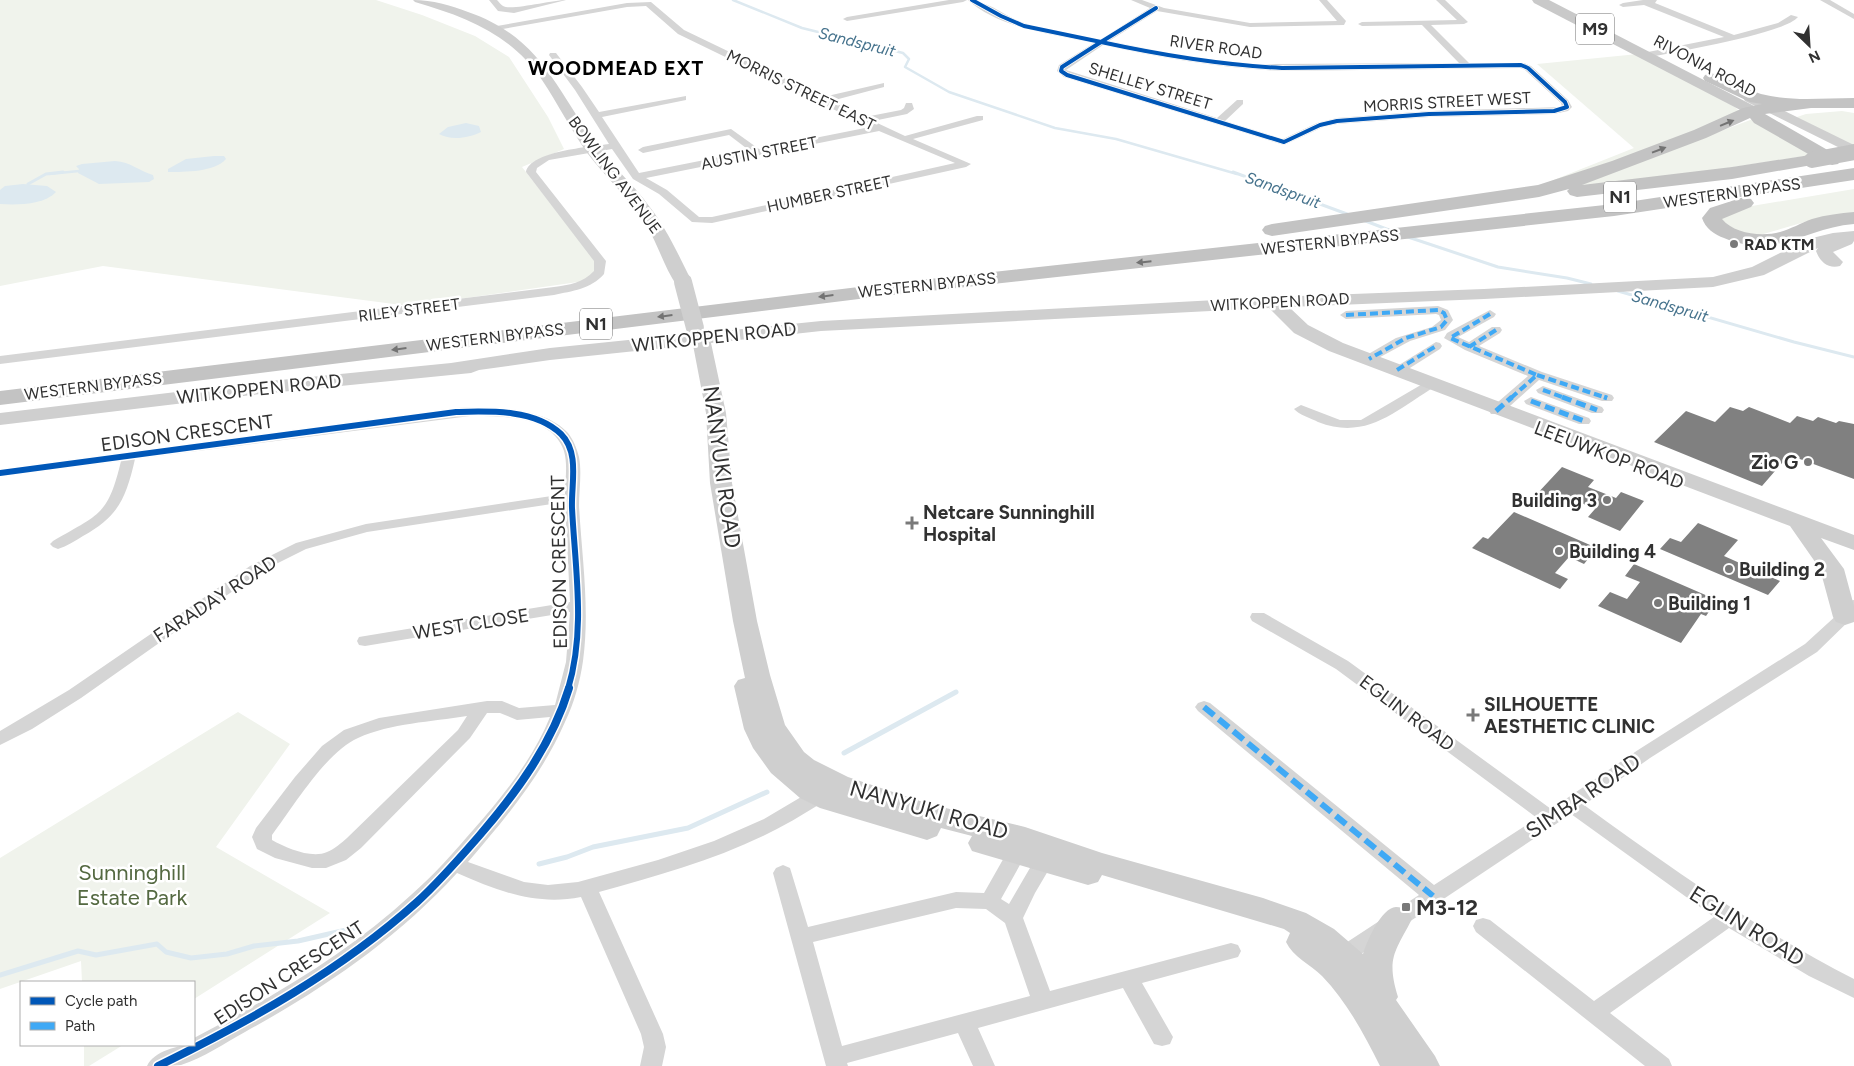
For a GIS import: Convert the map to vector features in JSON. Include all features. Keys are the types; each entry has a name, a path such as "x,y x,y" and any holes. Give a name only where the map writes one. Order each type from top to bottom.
{"highway":[{"path":"1711,78 1756,98 1770,102 1817,101 1854,103"},
{"path":"1406,215 1466,202 1539,191 1572,182 1761,109 1811,103 1854,103"},
{"path":"1793,120 1791,114 1803,110 1830,108 1854,110"},
{"path":"1761,109 1760,119 1853,172"},
{"path":"1466,202 1820,163 1854,152"},
{"name":"WESTERN BYPASS","path":"0,398 875,290 1190,249 1339,224 1406,215 1654,194 1820,163 1853,172"},
{"path":"1853,172 1744,203 1717,212 1712,218 1713,222 1730,233 1754,239 1769,240 1787,237 1819,224 1854,218"},
{"name":"WESTERN BYPASS","path":"1445,233 1614,210 1853,172"},
{"path":"1190,249 1251,254 1445,233 1674,214 1744,203"},
{"name":"WESTERN BYPASS","path":"0,379 566,310 1190,249"}],"main road":[{"name":"BOWLING AVENUE","path":"419,0 497,28 527,52 542,68 593,150 642,207 656,227 669,250 683,282 697,339"},
{"name":"RIVONIA ROAD","path":"1539,0 1711,78 1761,109"},
{"name":"RIVONIA ROAD","path":"1556,0 1761,109 1793,120 1854,152"},
{"name":"WITKOPPEN ROAD","path":"1648,285 1720,273 1750,262 1805,237 1827,231 1854,228"},
{"name":"WITKOPPEN ROAD","path":"0,418 458,367 500,366 697,339 900,325 912,322 1274,302 1700,283 1737,277 1781,261 1814,243 1854,236"},
{"path":"1834,262 1824,253 1826,248 1854,236"},
{"name":"LEEUWKOP ROAD","path":"1274,302 1301,329 1321,340 1665,477 1720,496 1736,499"},
{"name":"NANYUKI ROAD","path":"697,339 717,526 753,718 762,740 774,759 828,790 854,809 1098,863 1281,915 1306,927 1337,959 1397,1066"},
{"name":"LEEUWKOP ROAD","path":"1494,408 1533,408 1736,499 1854,543"},
{"path":"1533,408 1584,435 1614,435"},
{"path":"1798,522 1832,569 1850,611"},
{"path":"1390,1016 1379,988 1376,963 1382,941 1397,920"},
{"name":"NANYUKI ROAD","path":"1337,959 1360,972 1423,1066"}],"street":[{"path":"493,0 501,9 510,11 522,11 562,0"},
{"path":"847,19 962,0"},
{"name":"RIVER ROAD","path":"972,0 1019,25 1195,60 1265,68 1465,64 1525,66 1567,105 1565,109 1554,111"},
{"path":"1135,0 1156,8 1250,25 1341,23 1342,20 1323,0"},
{"path":"1362,24 1464,22 1440,0"},
{"path":"1624,5 1661,0"},
{"path":"1824,0 1854,17"},
{"path":"1645,2 1732,37"},
{"name":"MORRIS STREET EAST","path":"497,28 645,3 653,6 681,32 880,128 966,164"},
{"name":"SHELLEY STREET","path":"1156,8 1062,67 1061,71 1067,75 1284,142"},
{"path":"1659,54 1753,33 1757,30 1790,22 1794,17"},
{"path":"1424,23 1465,64"},
{"path":"553,54 579,89 613,146 637,177"},
{"path":"822,100 881,85"},
{"path":"595,116 683,98"},
{"path":"1218,122 1240,102"},
{"path":"865,120 904,112 913,107"},
{"name":"MORRIS STREET WEST","path":"1284,142 1314,128 1337,122 1429,114 1554,111"},
{"path":"904,139 980,118"},
{"name":"AUSTIN STREET","path":"637,177 880,128"},
{"path":"643,150 730,132 758,153"},
{"name":"RILEY STREET","path":"0,360 477,301 582,286 593,280 600,272 602,266 600,261 531,172 534,164 546,158 613,146"},
{"name":"HUMBER STREET","path":"637,177 664,192 693,219 699,221 712,220 966,164"},
{"path":"1346,315 1438,310 1444,313 1447,320 1444,324 1432,331 1412,335 1368,359"},
{"path":"1490,314 1450,337 1469,347 1537,375 1566,383 1606,398"},
{"path":"1469,347 1496,330"},
{"path":"1397,370 1436,346"},
{"path":"1494,408 1537,375"},
{"path":"1301,409 1338,425 1358,425 1365,423 1431,383"},
{"path":"1533,408 1549,392 1566,383"},
{"path":"1549,392 1596,410"},
{"path":"1533,408 1584,421"},
{"name":"EDISON CRESCENT","path":"0,474 448,413 508,413 538,420 551,427 566,440 571,451 571,497 578,606 577,650 570,686 562,710 528,773 505,806 454,864 417,902 365,944 326,972 232,1029 158,1066"},
{"path":"58,544 108,513 121,488 129,456"},
{"name":"FARADAY ROAD","path":"0,739 75,694 248,573 301,546 366,528 571,497"},
{"name":"WEST CLOSE","path":"364,641 578,606"},
{"name":"SIMBA ROAD","path":"1337,959 1571,805 1644,754 1811,648 1850,611"},
{"name":"EGLIN ROAD","path":"1258,617 1342,665 1551,818"},
{"path":"481,708 464,734 354,843 334,858 326,862 310,861 264,844 263,833 300,782 328,750 339,740 350,734 379,724 481,708 502,706 517,714 562,710"},
{"path":"1204,707 1433,896"},
{"path":"454,864 509,886 531,892 548,893 587,888 691,858 723,846 754,832 828,790"},
{"name":"EGLIN ROAD","path":"1571,805 1729,917 1798,960 1854,989"},
{"path":"990,900 1035,849"},
{"path":"1013,918 1026,890 1035,849"},
{"path":"783,873 836,1061 964,1022 1231,952"},
{"path":"587,888 652,1034 655,1047 651,1066"},
{"path":"801,938 950,902 972,899 990,900 1013,918 1043,1001"},
{"path":"1594,1013 1729,917"},
{"path":"1483,926 1661,1066"},
{"path":"1129,979 1162,1037"},
{"path":"964,1022 984,1066"}],"green space":[{"path":"0,0 376,0 422,15 475,36 509,57 548,117 564,149 522,167 601,268 585,281 409,306 103,266 0,286"},
{"path":"1638,54 1735,107 1741,113 1604,167 1541,185 1634,148 1537,64"},
{"path":"1842,111 1854,113 1854,146 1797,117 1806,114"},
{"path":"1753,119 1812,155 1714,170 1568,188"},
{"path":"1854,189 1854,214 1822,217 1760,235 1739,233 1715,216 1728,210"},
{"name":"Sunninghill Estate Park","path":"238,712 290,744 216,847 330,913 195,998 195,981 82,981 81,961 0,989 0,858"},
{"path":"84,1046 121,1046 89,1066 84,1066"}],"shaded area":[{"path":"466,123 479,126 481,132 460,138 439,134 448,127"},
{"path":"224,156 226,159 215,167 207,169 168,172 168,169 186,159"},
{"path":"115,161 126,163 153,175 154,179 149,182 99,184 78,173 79,169 76,166"},
{"path":"23,184 47,186 56,192 45,200 37,202 0,204 0,190 5,186"}],"building":[{"path":"1730,407 1743,411 1749,407 1790,423 1797,416 1813,421 1818,417 1836,423 1839,421 1854,424 1854,479 1789,455 1762,486 1654,442 1686,411 1715,422"},
{"name":"Building 3","path":"1562,467 1594,480 1588,487 1616,498 1621,492 1644,501 1620,531 1588,517 1595,509 1568,497 1560,506 1535,496"},
{"name":"Building 4","path":"1514,512 1597,548 1584,564 1569,557 1555,573 1568,579 1560,589 1472,548 1483,537 1488,539"},
{"name":"Building 2","path":"1698,523 1738,540 1724,556 1780,581 1768,595 1660,549 1670,538 1681,542"},
{"name":"Building 1","path":"1634,564 1717,600 1706,616 1701,614 1681,643 1598,606 1610,592 1627,599 1640,582 1625,576"}],"waterway":[{"name":"Sandspruit","path":"733,0 802,28 903,53 909,59 905,67 949,92 1055,128 1116,139 1237,174"},
{"path":"49,174 79,171"},
{"path":"28,184 46,174 63,172"},
{"name":"Sandspruit","path":"1233,172 1347,214"},
{"name":"Sandspruit","path":"1363,220 1389,230"},
{"name":"Sandspruit","path":"1408,237 1498,267 1567,278 1591,284"},
{"name":"Sandspruit","path":"1618,291 1794,342 1854,357"},
{"path":"844,753 956,692"},
{"path":"539,864 567,857 593,847 688,828 767,792"},
{"path":"0,975 78,951 96,955 157,944 166,952 191,958 227,954 254,946 298,941 355,928"}],"marked path":[{"path":"1346,315 1438,310 1444,313 1447,320 1441,327 1406,338 1369,359"},
{"path":"1490,314 1450,338 1537,375 1496,411"},
{"path":"1469,347 1496,330"},
{"path":"1397,370 1436,346"},
{"path":"1537,375 1607,398"},
{"path":"1543,390 1597,410"},
{"path":"1531,401 1584,421"},
{"path":"1204,707 1433,896"}],"cycle path":[{"path":"972,0 1008,20 1024,26 1094,41 1125,47 1156,54 1219,64 1282,68 1521,65 1528,68 1565,102 1567,107 1554,111 1429,114 1337,121 1320,125 1284,142 1067,75 1061,71 1062,67 1156,8"},
{"path":"0,473 456,412 503,413 537,419 551,426 563,436 572,456 572,505 578,595 575,662 570,684 556,723 547,742 524,779 498,814 452,867 417,902 388,927 326,973 294,993 227,1032 158,1066"}],"place":[{"name":"RAD KTM","path":"1734,244"},
{"name":"Zio G","path":"1808,462"},
{"name":"Building 3","path":"1607,500"},
{"name":"Netcare Sunninghill Hospital","path":"912,523"},
{"name":"Building 4","path":"1559,551"},
{"name":"Building 2","path":"1729,569"},
{"name":"Building 1","path":"1658,603"},
{"name":"SILHOUETTE AESTHETIC CLINIC","path":"1473,715"},
{"name":"M3-12","path":"1406,907"}],"district":[{"name":"WOODMEAD EXT","path":"616,68"}]}
